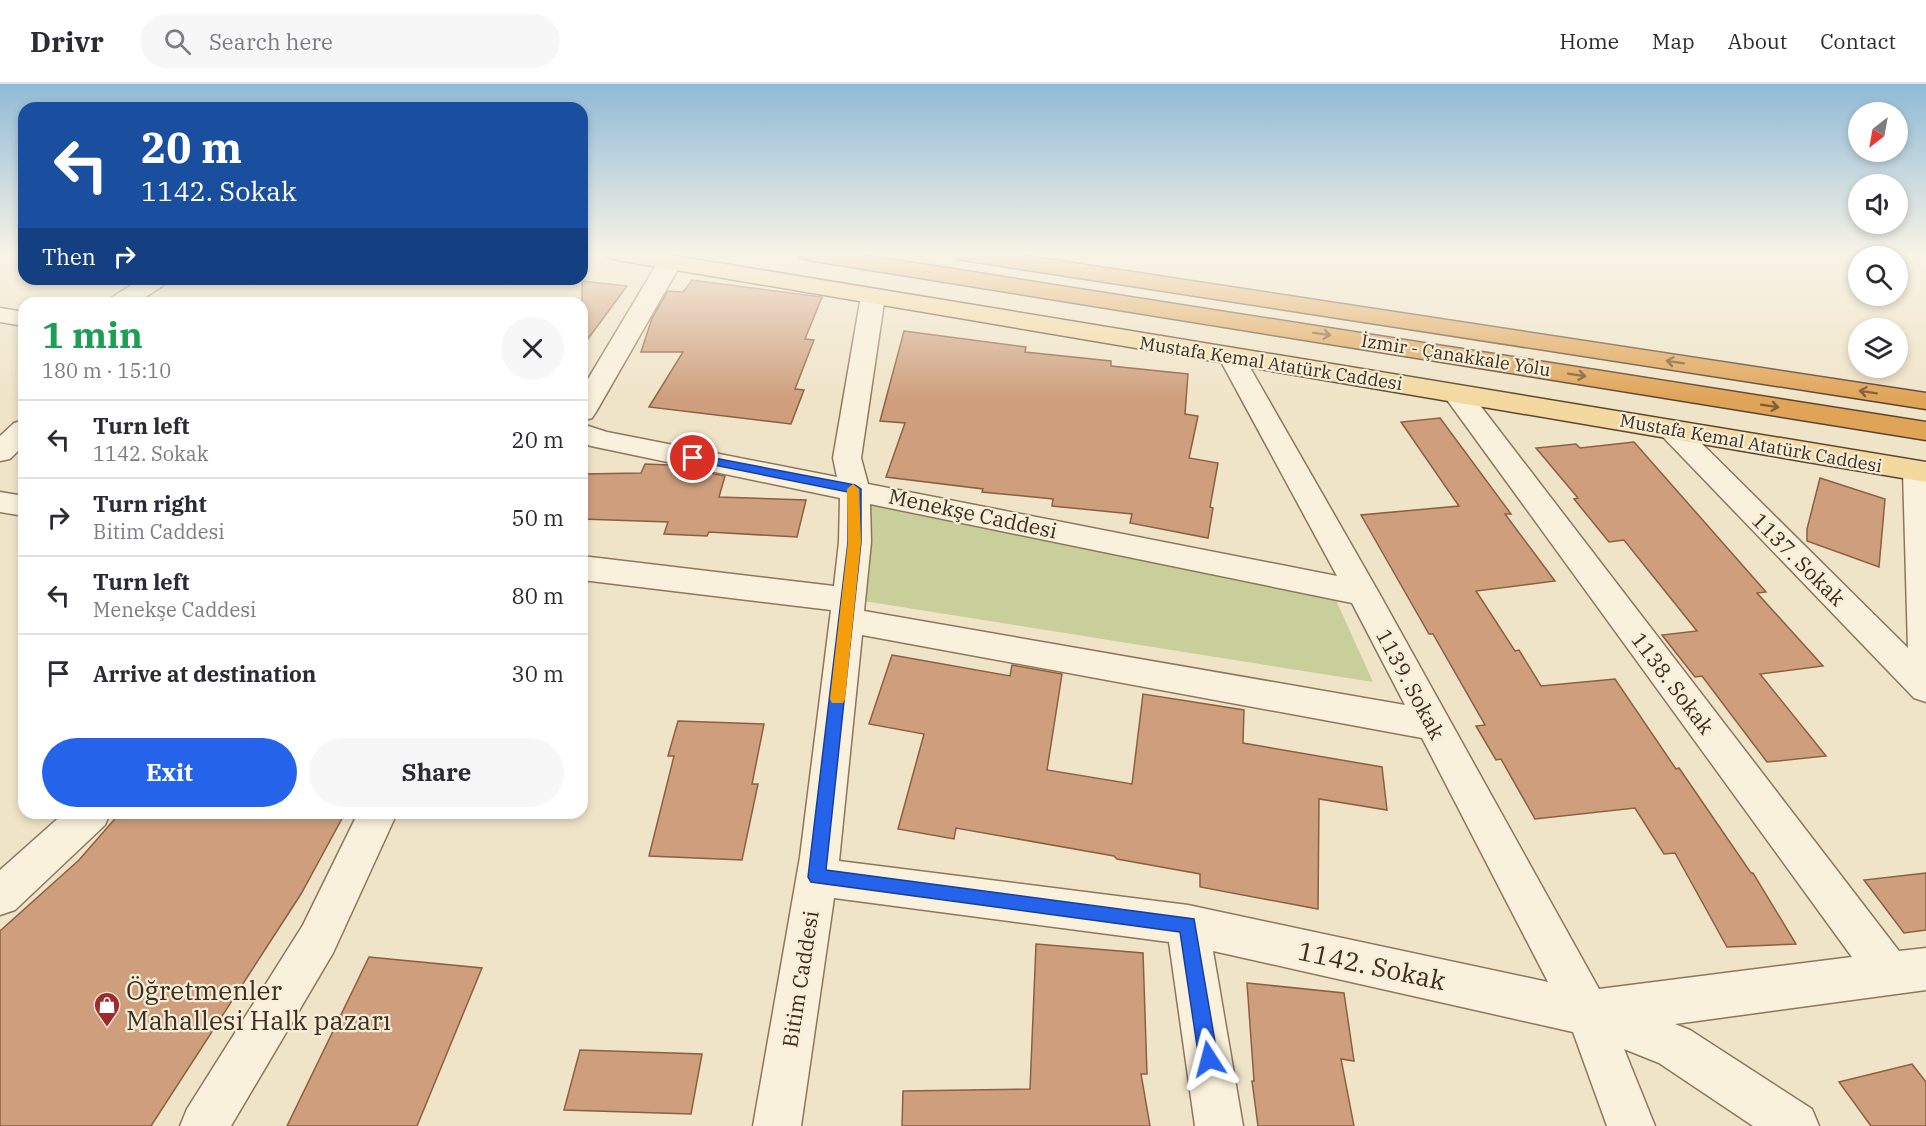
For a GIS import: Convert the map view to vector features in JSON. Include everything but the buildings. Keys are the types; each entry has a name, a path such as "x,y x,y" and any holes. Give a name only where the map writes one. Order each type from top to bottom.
{"highway":[{"name":"İzmir - Çanakkale Yolu","path":"1113,302 1926,431"},
{"name":"İzmir - Çanakkale Yolu","path":"1282,302 1926,400"}],"main road":[{"name":"Mustafa Kemal Atatürk Caddesi","path":"907,302 1922,472"}],"street":[{"path":"588,402 647,302"},
{"name":"Bitim Caddesi","path":"777,1126 817,877 855,542 855,489 847,458 872,302"},
{"path":"0,315 18,318"},
{"name":"1139. Sokak","path":"1231,356 1363,593 1588,1013 1631,1126"},
{"name":"1138. Sokak","path":"1456,393 1908,971"},
{"name":"1137. Sokak","path":"1672,430 1926,688"},
{"path":"0,452 18,435"},
{"name":"Menekşe Caddesi","path":"588,435 601,440 855,489 1363,593"},
{"path":"1922,472 1926,658"},
{"path":"0,502 18,505"},
{"path":"588,569 847,610 1433,724"},
{"path":"0,896 84,819"},
{"path":"204,1126 318,939 375,819"},
{"name":"1142. Sokak","path":"817,877 1188,925 1588,1013 1908,971"},
{"path":"1188,925 1219,1126"},
{"path":"1588,1013 1674,1046 1795,1126"}],"green space":[{"path":"871,505 1335,598 1373,682 857,600"}],"slow traffic":[{"path":"837,699 855,542 855,489 853,489"}],"place":[{"name":"Öğretmenler Mahallesi Halk pazarı","path":"107,1028"}],"route":[{"path":"693,458 855,489 855,542 817,877 1188,925 1209,1059"}]}
